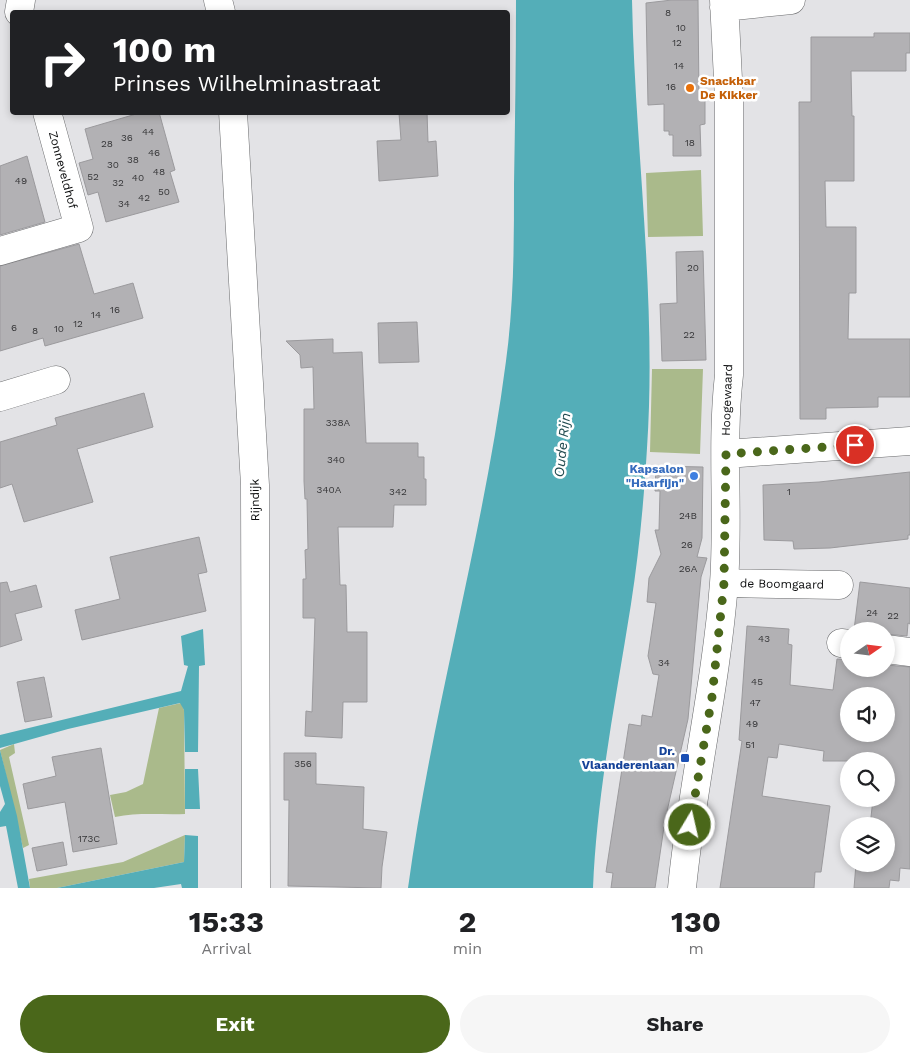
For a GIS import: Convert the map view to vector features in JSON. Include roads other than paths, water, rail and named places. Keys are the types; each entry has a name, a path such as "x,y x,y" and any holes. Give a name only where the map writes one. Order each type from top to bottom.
{"street":[{"path":"724,4 790,0"},
{"name":"Hoogewaard","path":"682,888 712,697 724,583 729,99 724,4"},
{"name":"Zonneveldhof","path":"0,251 79,228 48,115"},
{"name":"Rijndijk","path":"233,115 255,485 256,888"},
{"path":"0,396 56,380"},
{"path":"726,454 910,441"},
{"name":"de Boomgaard","path":"724,583 839,585"},
{"path":"895,650 910,652"}],"water":[{"name":"Oude Rijn","path":"516,0 632,0 649,336 647,448 636,565 603,781 593,888 408,888 430,756 484,493 506,361 513,273"},
{"path":"203,629 205,665 199,666 198,752 185,752 184,710 180,703 68,729 0,748 0,735 181,691 188,666 184,665 181,636"},
{"path":"0,750 17,816 30,888 18,888 6,826 0,827 0,812 5,804 0,786"},
{"path":"185,769 198,769 200,809 185,809"},
{"path":"185,835 198,836 198,888 182,888 181,884 154,888 57,888 184,862"}],"place":[{"name":"Snackbar De Kikker","path":"690,88"},
{"name":"Kapsalon \"Haarfijn\"","path":"694,476"},
{"name":"Dr. Vlaanderenlaan","path":"685,758"}]}
